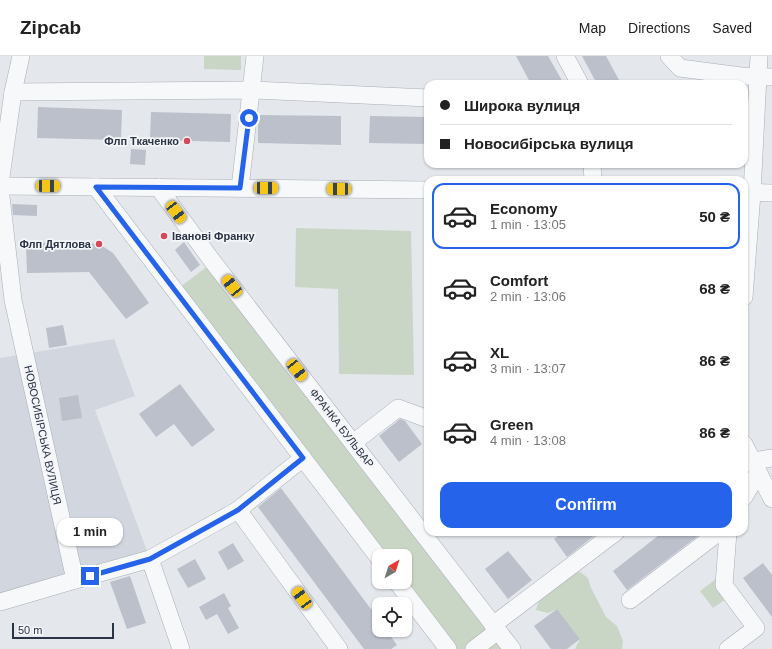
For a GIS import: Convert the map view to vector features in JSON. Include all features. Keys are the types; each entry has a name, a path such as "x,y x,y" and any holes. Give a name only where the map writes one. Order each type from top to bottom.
{"street":[{"name":"НОВОСИБІРСЬКА ВУЛИЦЯ","path":"22,56 13,92 0,186 6,300 75,580"},
{"path":"240,188 255,56"},
{"path":"565,56 578,80"},
{"path":"669,56 680,68 741,76 765,77"},
{"path":"759,56 765,77 748,192 772,193"},
{"path":"13,92 252,90 424,98"},
{"path":"0,186 424,190"},
{"path":"96,187 372,549"},
{"name":"ФРАНКА БУЛЬВАР","path":"158,187 218,268 424,536"},
{"path":"353,443 398,408 424,418"},
{"path":"748,452 772,499"},
{"path":"0,602 150,559 238,510 303,458"},
{"path":"748,487 756,467 772,458"},
{"path":"238,510 338,649"},
{"name":"ФРАНКА БУЛЬВАР","path":"424,536 512,649"},
{"path":"474,649 495,628 611,536"},
{"path":"630,600 714,536"},
{"path":"728,536 724,585 756,628 728,649"},
{"path":"150,559 181,649"},
{"path":"402,589 448,649"}],"shaded area":[{"path":"114,339 135,396 95,410 150,559 0,602 0,358"}],"green space":[{"path":"204,56 241,56 241,70 204,69"},
{"path":"296,228 411,231 414,375 339,374 338,289 295,287"},
{"path":"213,262 512,649 448,649 409,589 412,589 412,549 374,549 175,291"},
{"path":"580,572 588,578 591,588 606,617 617,626 623,641 622,649 575,649 580,639 557,609 548,613 536,610 538,603 550,590 569,575"},
{"path":"716,579 729,597 713,608 700,591"}],"building":[{"path":"516,56 548,56 562,80 529,80"},
{"path":"582,56 606,56 619,80 595,80"},
{"path":"38,107 122,110 121,140 37,138"},
{"path":"151,112 231,114 230,142 150,140"},
{"path":"258,115 341,116 341,145 258,143"},
{"path":"370,116 424,117 424,144 369,143"},
{"path":"131,149 146,150 145,165 130,164"},
{"path":"12,204 37,205 37,216 13,215"},
{"path":"82,242 99,244 113,253 149,303 126,319 89,272 27,273 26,243"},
{"path":"184,242 200,265 191,272 175,250"},
{"path":"63,325 67,345 49,348 46,328"},
{"path":"180,384 215,430 192,447 174,424 156,437 139,414"},
{"path":"78,395 82,418 62,421 59,398"},
{"path":"400,419 405,421 422,444 399,462 379,436"},
{"path":"281,488 372,611 372,637 391,637 397,645 391,649 364,649 258,507"},
{"path":"558,536 594,536 567,557 554,539"},
{"path":"658,536 698,536 627,590 613,571"},
{"path":"233,543 244,561 228,570 218,552"},
{"path":"508,551 532,580 508,599 485,569"},
{"path":"195,559 206,579 188,588 177,569"},
{"path":"763,563 772,575 772,617 743,578"},
{"path":"130,576 146,623 127,629 110,582"},
{"path":"224,593 231,606 228,608 239,628 228,634 217,614 206,620 199,607"},
{"path":"557,609 580,639 567,649 551,649 534,626"}],"place":[{"name":"Флп Ткаченко","path":"187,141"},
{"name":"Іванові Франку","path":"164,236"},
{"name":"Флп Дятлова","path":"99,244"}],"route":[{"path":"90,576 150,559 238,510 303,458 96,187 240,188 249,118"}]}
